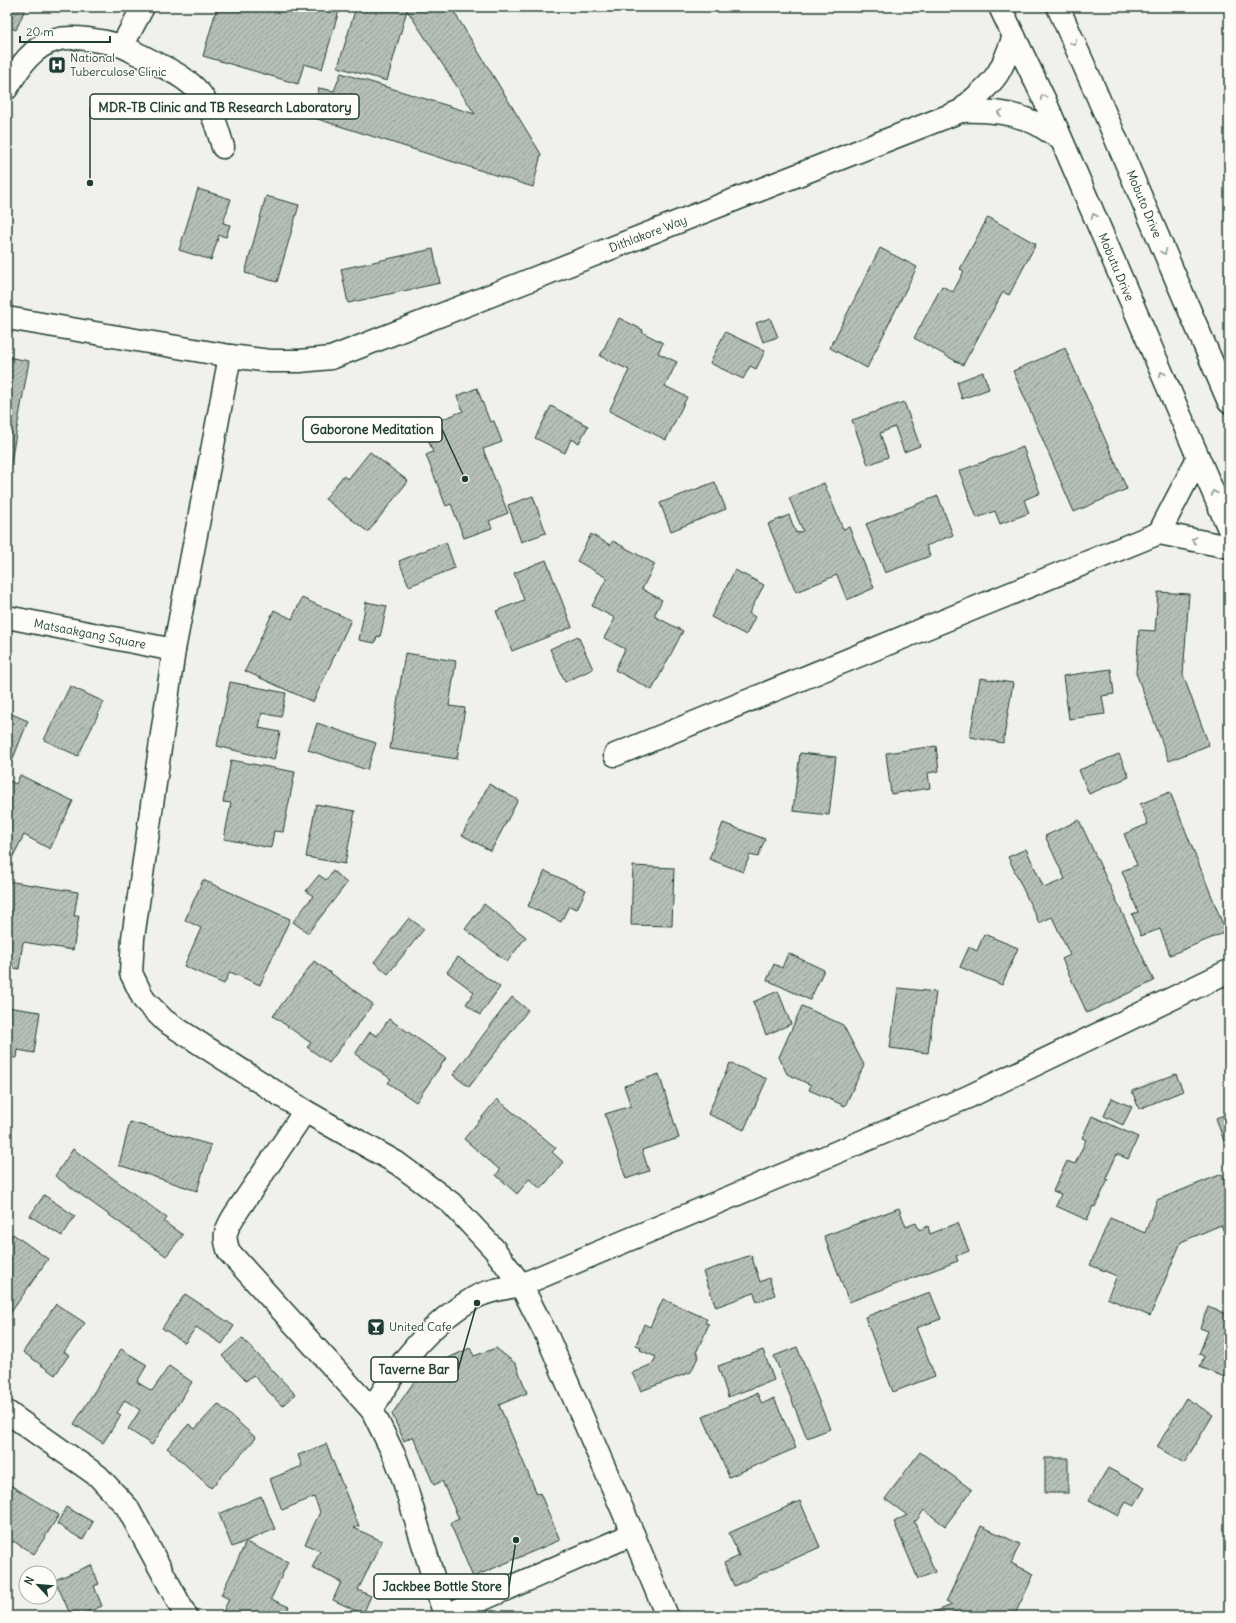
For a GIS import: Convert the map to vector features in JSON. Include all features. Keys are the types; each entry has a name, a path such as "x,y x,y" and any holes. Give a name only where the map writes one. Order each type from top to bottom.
{"street":[{"path":"122,46 143,7"},
{"name":"Mobutu Drive","path":"1000,7 1061,139 1229,529"},
{"name":"Mobuto Drive","path":"1058,7 1229,402"},
{"path":"961,111 988,86 998,73 1006,58 1014,36"},
{"path":"7,88 20,65 36,49 55,40 80,38 122,46 168,70 192,85 203,98 214,120 223,147"},
{"name":"Dithlakore Way","path":"7,318 230,356 270,361 300,361 331,358 961,111 978,110 1002,112 1036,124 1061,139"},
{"path":"230,356 174,650 133,938 131,974 144,1000 165,1021 305,1111 397,1163 450,1203 494,1249 521,1285 548,1338 667,1616"},
{"path":"1159,533 1198,458"},
{"path":"615,755 1159,533 1229,547"},
{"name":"Matsaakgang Square","path":"7,617 174,650"},
{"path":"372,1410 394,1372 416,1347 449,1316 475,1298 496,1290 521,1285 968,1097 1229,971"},
{"path":"305,1111 234,1216 226,1230 225,1241 229,1252 372,1410 396,1459 445,1616 633,1534"},
{"path":"7,1412 98,1476 127,1507 186,1616"}],"building":[{"path":"7,7 26,7 16,30 7,26"},
{"path":"217,7 340,7 322,69 304,64 298,84 203,56"},
{"path":"356,7 451,7 541,154 533,187 311,117 319,88 334,91 341,73 475,114 407,10 387,81 338,67"},
{"path":"198,189 231,199 223,223 230,225 226,237 219,235 211,260 179,250"},
{"path":"266,196 299,205 277,282 245,273"},
{"path":"988,217 1036,244 1009,295 1003,292 963,365 914,338 942,286 953,292 964,271 960,269"},
{"path":"880,248 917,267 867,368 830,348"},
{"path":"433,249 440,283 348,303 341,269"},
{"path":"619,318 643,330 642,332 663,343 658,353 677,362 665,386 687,397 666,440 609,411 629,370 600,356"},
{"path":"770,318 778,337 763,342 756,323"},
{"path":"725,332 765,351 756,369 750,366 743,379 710,363"},
{"path":"1065,348 1127,489 1074,512 1013,371"},
{"path":"7,357 29,361 7,484"},
{"path":"983,372 989,389 962,399 957,382"},
{"path":"477,388 490,422 494,421 502,442 483,449 508,513 489,521 492,528 464,538 451,504 446,506 426,455 433,452 423,427 463,411 457,396"},
{"path":"904,402 920,446 904,452 895,427 880,433 888,457 868,465 852,420"},
{"path":"551,406 588,426 579,443 571,439 565,453 535,438"},
{"path":"1023,447 1040,493 1024,500 1029,513 1000,524 995,511 977,518 959,471"},
{"path":"370,452 408,481 368,532 325,499 343,476 348,479"},
{"path":"715,482 726,509 671,531 660,503"},
{"path":"824,483 843,529 849,527 874,588 847,600 837,575 796,592 768,524 789,515 796,533 803,531 789,498"},
{"path":"533,496 546,533 521,542 508,505"},
{"path":"938,496 953,535 926,546 930,556 885,573 866,524"},
{"path":"591,534 610,545 613,541 655,564 642,589 662,600 654,616 683,631 652,690 615,670 625,649 604,638 615,618 592,606 607,578 577,561"},
{"path":"446,542 455,568 409,586 399,561"},
{"path":"546,560 572,627 512,651 496,611 524,600 514,573"},
{"path":"735,570 764,585 749,613 755,617 746,635 711,617"},
{"path":"1158,592 1189,594 1183,675 1209,745 1169,761 1136,673 1139,630 1155,631"},
{"path":"302,598 351,620 313,702 245,671 274,610 292,619"},
{"path":"366,602 387,606 380,637 377,636 375,643 359,640"},
{"path":"578,636 593,669 565,682 550,649"},
{"path":"405,653 456,661 449,706 465,708 457,759 390,749"},
{"path":"1111,669 1114,694 1102,696 1105,714 1069,719 1063,676"},
{"path":"980,678 1013,683 1003,743 970,737"},
{"path":"230,682 286,693 281,717 262,713 259,728 280,732 274,760 217,746"},
{"path":"70,686 104,702 78,756 44,740"},
{"path":"7,712 28,721 12,761 7,759"},
{"path":"317,723 376,743 367,770 308,750"},
{"path":"936,746 939,771 928,773 930,788 891,794 886,753"},
{"path":"800,753 836,757 829,815 793,811"},
{"path":"1119,754 1129,777 1089,794 1079,770"},
{"path":"231,760 295,772 283,832 274,831 271,848 224,839 231,803 223,802"},
{"path":"20,775 73,801 50,849 24,835 12,858 7,857 7,780 16,784"},
{"path":"489,784 518,800 491,851 462,835"},
{"path":"1170,792 1226,932 1170,955 1160,929 1141,936 1132,914 1138,912 1122,871 1137,865 1124,834 1148,824 1140,804"},
{"path":"316,804 355,811 345,864 306,857"},
{"path":"1079,820 1154,981 1087,1013 1062,959 1070,955 1052,917 1039,923 1008,857 1026,849 1044,888 1065,879 1045,836"},
{"path":"723,823 765,839 758,857 750,855 743,872 709,859"},
{"path":"633,866 674,868 672,926 631,925"},
{"path":"333,871 347,883 308,933 293,922 313,896 306,891 319,875 326,880"},
{"path":"545,871 586,890 577,909 569,906 561,922 528,906"},
{"path":"203,880 290,919 260,985 230,972 224,984 184,966 201,928 185,920"},
{"path":"7,881 78,892 74,916 79,916 73,950 23,942 19,969 7,967"},
{"path":"484,904 526,937 507,962 465,929"},
{"path":"409,918 424,929 388,974 374,962"},
{"path":"984,934 1018,948 1002,985 960,967 969,947 977,951"},
{"path":"788,953 824,970 810,1000 767,980 774,964 782,968"},
{"path":"458,957 500,987 480,1015 466,1004 474,992 447,972"},
{"path":"314,961 373,1004 329,1063 307,1047 311,1043 273,1016"},
{"path":"898,988 936,992 928,1053 890,1048"},
{"path":"778,991 791,1024 766,1035 753,1002"},
{"path":"512,997 528,1010 469,1087 453,1075"},
{"path":"802,1006 843,1025 864,1065 845,1106 809,1090 811,1085 787,1074 779,1057"},
{"path":"7,1007 40,1012 34,1053 18,1050 17,1058 7,1057"},
{"path":"389,1019 446,1058 416,1102 388,1083 391,1079 355,1054 370,1032 377,1036"},
{"path":"730,1063 767,1079 744,1130 708,1114"},
{"path":"659,1074 679,1138 642,1150 649,1171 626,1179 605,1114 631,1106 624,1086"},
{"path":"1176,1074 1183,1091 1139,1109 1132,1091"},
{"path":"1112,1098 1132,1107 1123,1125 1104,1116"},
{"path":"497,1099 556,1148 552,1152 563,1162 541,1189 529,1179 517,1194 496,1175 500,1170 464,1139"},
{"path":"1229,1113 1229,1149 1227,1150 1216,1118"},
{"path":"1092,1116 1138,1137 1128,1159 1117,1154 1106,1178 1108,1180 1087,1220 1056,1206 1061,1194 1053,1191 1067,1161 1075,1164 1086,1140 1082,1138"},
{"path":"130,1122 211,1145 197,1191 119,1165"},
{"path":"73,1149 167,1218 164,1222 183,1235 166,1256 55,1176"},
{"path":"1222,1174 1229,1193 1229,1241 1221,1225 1181,1242 1150,1316 1107,1298 1117,1276 1090,1265 1110,1218 1145,1233 1157,1200"},
{"path":"44,1195 75,1216 62,1236 30,1216"},
{"path":"899,1208 906,1227 916,1223 919,1230 928,1226 930,1234 958,1223 969,1251 956,1256 958,1261 849,1302 824,1236"},
{"path":"13,1234 48,1259 7,1318 7,1243"},
{"path":"751,1255 760,1282 769,1278 775,1295 757,1302 754,1293 716,1307 703,1272"},
{"path":"930,1292 941,1319 916,1328 935,1376 893,1392 865,1317"},
{"path":"185,1294 234,1326 222,1344 196,1327 185,1343 162,1328"},
{"path":"663,1299 707,1319 705,1323 709,1324 696,1353 699,1355 691,1372 641,1391 632,1373 652,1364 656,1357 640,1350 641,1347 636,1345 644,1324 650,1327"},
{"path":"56,1304 85,1323 64,1352 69,1355 55,1375 23,1352"},
{"path":"1208,1307 1229,1315 1229,1379 1200,1367 1204,1356 1199,1354 1208,1331 1200,1328"},
{"path":"242,1338 295,1394 282,1406 253,1375 246,1381 222,1356"},
{"path":"797,1347 830,1429 807,1438 774,1356"},
{"path":"470,1348 474,1356 496,1348 516,1364 527,1393 499,1405 537,1494 540,1493 560,1540 473,1577 450,1523 459,1519 442,1481 434,1485 413,1436 404,1441 392,1414 422,1370"},
{"path":"121,1349 147,1365 137,1382 152,1391 169,1366 192,1382 152,1445 128,1429 140,1410 125,1400 117,1413 121,1415 103,1443 74,1424"},
{"path":"763,1350 774,1380 728,1397 718,1366"},
{"path":"757,1393 762,1404 774,1398 796,1448 729,1477 703,1417"},
{"path":"1186,1398 1213,1415 1184,1463 1157,1447"},
{"path":"218,1404 256,1438 211,1488 167,1448 189,1424 195,1429"},
{"path":"326,1444 359,1526 354,1528 382,1541 358,1590 371,1596 363,1614 333,1600 341,1582 312,1568 320,1551 305,1544 320,1512 314,1497 282,1510 270,1479 302,1466 298,1455"},
{"path":"920,1452 972,1490 945,1526 924,1510 916,1521 914,1521 935,1572 918,1579 894,1522 907,1515 885,1499"},
{"path":"1045,1458 1068,1458 1068,1493 1045,1493"},
{"path":"1108,1468 1145,1488 1134,1506 1126,1502 1118,1516 1089,1500"},
{"path":"7,1483 59,1515 34,1554 13,1541 7,1550"},
{"path":"261,1496 275,1529 232,1547 219,1514"},
{"path":"800,1501 820,1547 734,1586 724,1563 739,1556 729,1533"},
{"path":"66,1507 93,1522 83,1540 57,1524"},
{"path":"981,1526 1020,1544 1011,1563 1034,1574 1016,1612 1009,1616 924,1616 952,1605 946,1602"},
{"path":"246,1542 288,1562 271,1599 289,1607 285,1616 221,1616 229,1599 221,1595"},
{"path":"91,1565 99,1584 94,1586 102,1606 78,1616 71,1616 58,1587 58,1579"},
{"path":"843,1610 845,1616 828,1616"}],"place":[{"name":"National Tuberculose Clinic","path":"57,65"},
{"name":"MDR-TB Clinic and TB Research Laboratory","path":"90,183"},
{"name":"Gaborone Meditation","path":"465,479"},
{"name":"Taverne Bar","path":"477,1303"},
{"name":"United Cafe","path":"376,1327"},
{"name":"Jackbee Bottle Store","path":"516,1540"}]}
